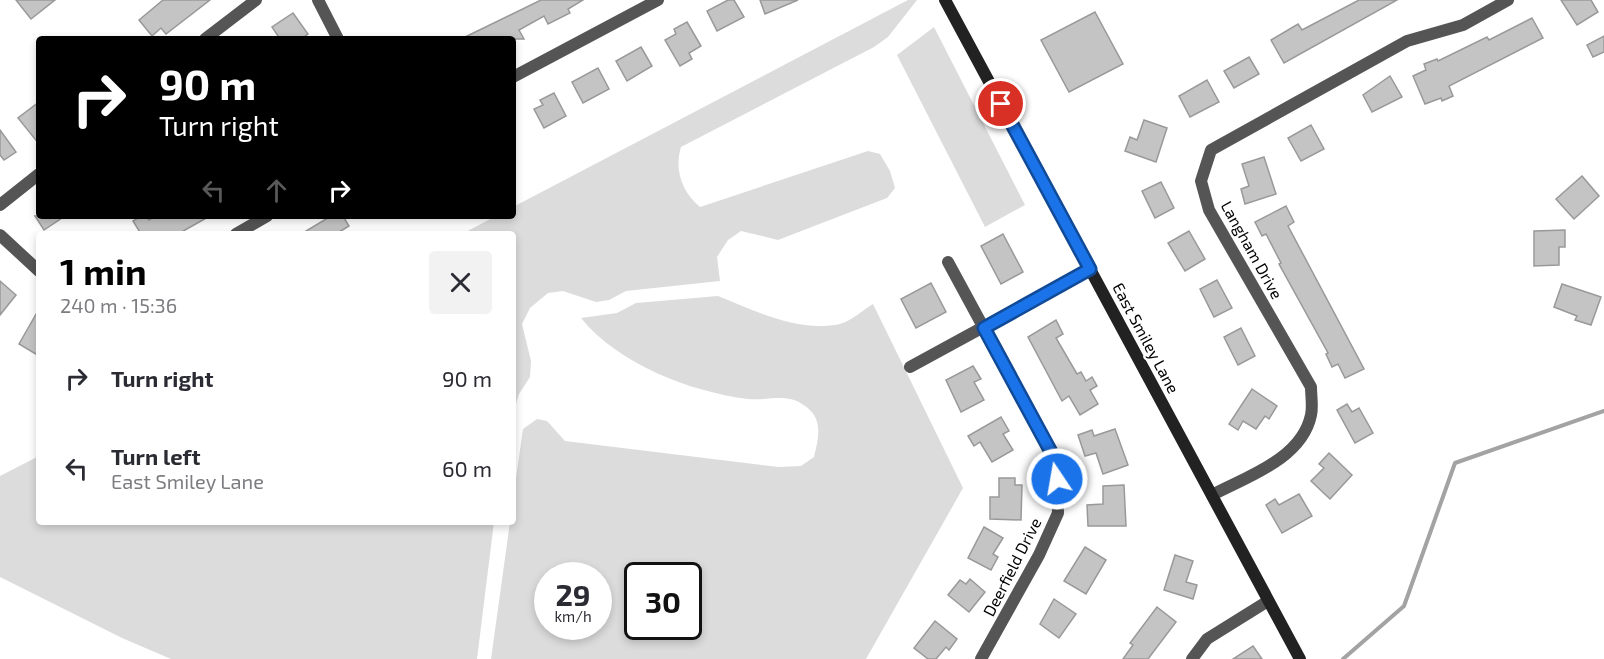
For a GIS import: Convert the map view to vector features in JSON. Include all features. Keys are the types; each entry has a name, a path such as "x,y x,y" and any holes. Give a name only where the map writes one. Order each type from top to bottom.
{"street":[{"path":"209,36 256,0"},
{"path":"318,0 336,36"},
{"path":"516,75 658,0"},
{"name":"East Smiley Lane","path":"945,0 1300,659"},
{"name":"Langham Drive","path":"1212,495 1278,460 1304,435 1312,414 1311,387 1209,210 1201,181 1211,150 1407,41 1463,25 1508,0"},
{"path":"0,205 36,176"},
{"path":"241,231 262,219"},
{"path":"0,235 36,269"},
{"name":"Deerfield Drive","path":"948,262 1057,463 1058,513 1039,555 981,659"},
{"path":"910,368 1090,269"},
{"path":"1191,659 1207,639 1268,601"}],"shaded area":[{"path":"908,0 917,0 888,37 874,47 681,147 679,156 681,180 688,195 700,207 868,151 880,154 890,171 895,188 887,198 778,240 741,231 728,240 717,257 720,281 626,291 609,300 596,302 563,291 548,293 530,308 522,324 531,361 530,377 516,404 516,231 468,231 490,219 516,219 516,205"},
{"path":"934,27 1025,205 985,227 897,55"},
{"path":"718,296 778,319 809,326 825,326 844,323 873,304 963,488 866,659 491,659 510,525 516,525 516,478 523,429 537,419 547,421 565,441 778,467 801,466 814,457 818,434 817,421 809,409 802,404 789,399 748,399 703,390 680,382 635,362 596,334 581,318 617,313 636,303"},
{"path":"36,458 36,525 494,525 477,659 171,659 122,638 0,577 0,476"}],"building":[{"path":"16,0 55,0 31,19"},
{"path":"163,0 210,0 166,34 161,28 152,36 139,20"},
{"path":"541,0 583,0 568,9 570,13 548,24 544,16 519,30 524,39 516,39 516,36 467,36"},
{"path":"728,0 734,0 744,17 717,31 707,11"},
{"path":"760,0 798,0 765,14"},
{"path":"1359,0 1397,0 1284,63 1271,40 1298,24 1302,30"},
{"path":"1561,0 1591,0 1598,12 1577,25"},
{"path":"1095,12 1123,64 1069,92 1041,40"},
{"path":"293,13 308,34 305,36 278,36 272,27"},
{"path":"1532,18 1543,38 1449,86 1453,96 1425,104 1413,76 1426,70 1424,64 1437,59 1438,61 1487,37 1489,40"},
{"path":"687,22 701,46 689,53 692,59 680,66 665,40 676,34 674,29"},
{"path":"1604,36 1604,52 1593,57 1587,45"},
{"path":"641,47 652,66 627,81 616,61"},
{"path":"1249,57 1259,74 1234,88 1224,71"},
{"path":"598,68 609,89 583,103 572,82"},
{"path":"1390,76 1402,97 1372,112 1363,95"},
{"path":"1207,80 1219,102 1190,117 1179,96"},
{"path":"554,93 566,116 544,128 534,109 543,105 540,100"},
{"path":"36,104 36,140 18,118"},
{"path":"1144,120 1167,128 1156,162 1125,151 1130,137 1137,140"},
{"path":"1311,125 1324,149 1301,161 1288,138"},
{"path":"0,130 16,152 4,160 0,155"},
{"path":"1264,157 1276,194 1245,204 1241,189 1249,186 1242,164"},
{"path":"1582,176 1599,196 1574,219 1556,199"},
{"path":"1161,182 1174,208 1155,218 1142,191"},
{"path":"1286,206 1294,222 1288,226 1364,369 1345,378 1338,364 1332,367 1326,354 1328,353 1279,264 1281,263 1266,234 1262,236 1255,222"},
{"path":"37,219 60,219 44,230"},
{"path":"136,219 205,219 183,231 139,231 133,221"},
{"path":"326,219 345,219 349,226 341,231 306,231"},
{"path":"1565,230 1565,247 1559,247 1559,265 1534,266 1534,231"},
{"path":"1189,231 1205,259 1185,271 1168,243"},
{"path":"1003,234 1023,272 1001,284 981,246"},
{"path":"1217,280 1232,308 1214,317 1200,289"},
{"path":"0,281 16,295 0,315"},
{"path":"931,283 946,312 916,328 901,299"},
{"path":"1562,284 1601,297 1591,325 1575,320 1577,316 1554,307"},
{"path":"36,314 36,354 19,344"},
{"path":"1056,320 1063,334 1056,338 1077,374 1081,372 1086,381 1092,377 1097,386 1090,390 1098,404 1080,415 1069,396 1062,401 1028,337"},
{"path":"1241,328 1255,356 1238,365 1224,337"},
{"path":"973,366 981,379 974,382 984,400 961,412 946,380"},
{"path":"1252,389 1277,406 1269,419 1265,416 1256,429 1243,421 1238,430 1229,424"},
{"path":"1347,404 1352,412 1359,408 1373,433 1355,443 1337,410"},
{"path":"1001,417 1009,431 1003,434 1013,450 992,462 980,442 974,446 968,436"},
{"path":"1115,429 1128,465 1103,474 1096,453 1085,456 1078,435 1092,430 1094,436"},
{"path":"1329,453 1352,475 1330,499 1311,481 1324,468 1319,464"},
{"path":"999,478 1015,478 1015,485 1022,485 1021,520 990,519 990,497 999,497"},
{"path":"1124,485 1126,526 1088,526 1087,505 1103,504 1103,486"},
{"path":"1299,494 1312,516 1282,533 1266,505 1275,499 1279,505"},
{"path":"984,527 1003,538 993,554 998,557 991,570 968,558"},
{"path":"1085,547 1106,560 1086,594 1064,581"},
{"path":"1175,555 1193,561 1186,582 1197,585 1193,599 1164,590"},
{"path":"970,579 985,592 969,612 948,595 960,580 966,584"},
{"path":"1054,599 1076,614 1059,638 1040,624"},
{"path":"1157,607 1176,622 1148,659 1123,659 1133,645 1130,643"},
{"path":"935,621 957,639 949,650 946,647 936,659 928,659 914,648"},
{"path":"1253,646 1262,659 1233,659"}],"waterway":[{"path":"1343,659 1404,606 1455,463 1604,411"}],"route":[{"path":"1001,104 1090,269 984,328 1057,463 1057,479"}]}
